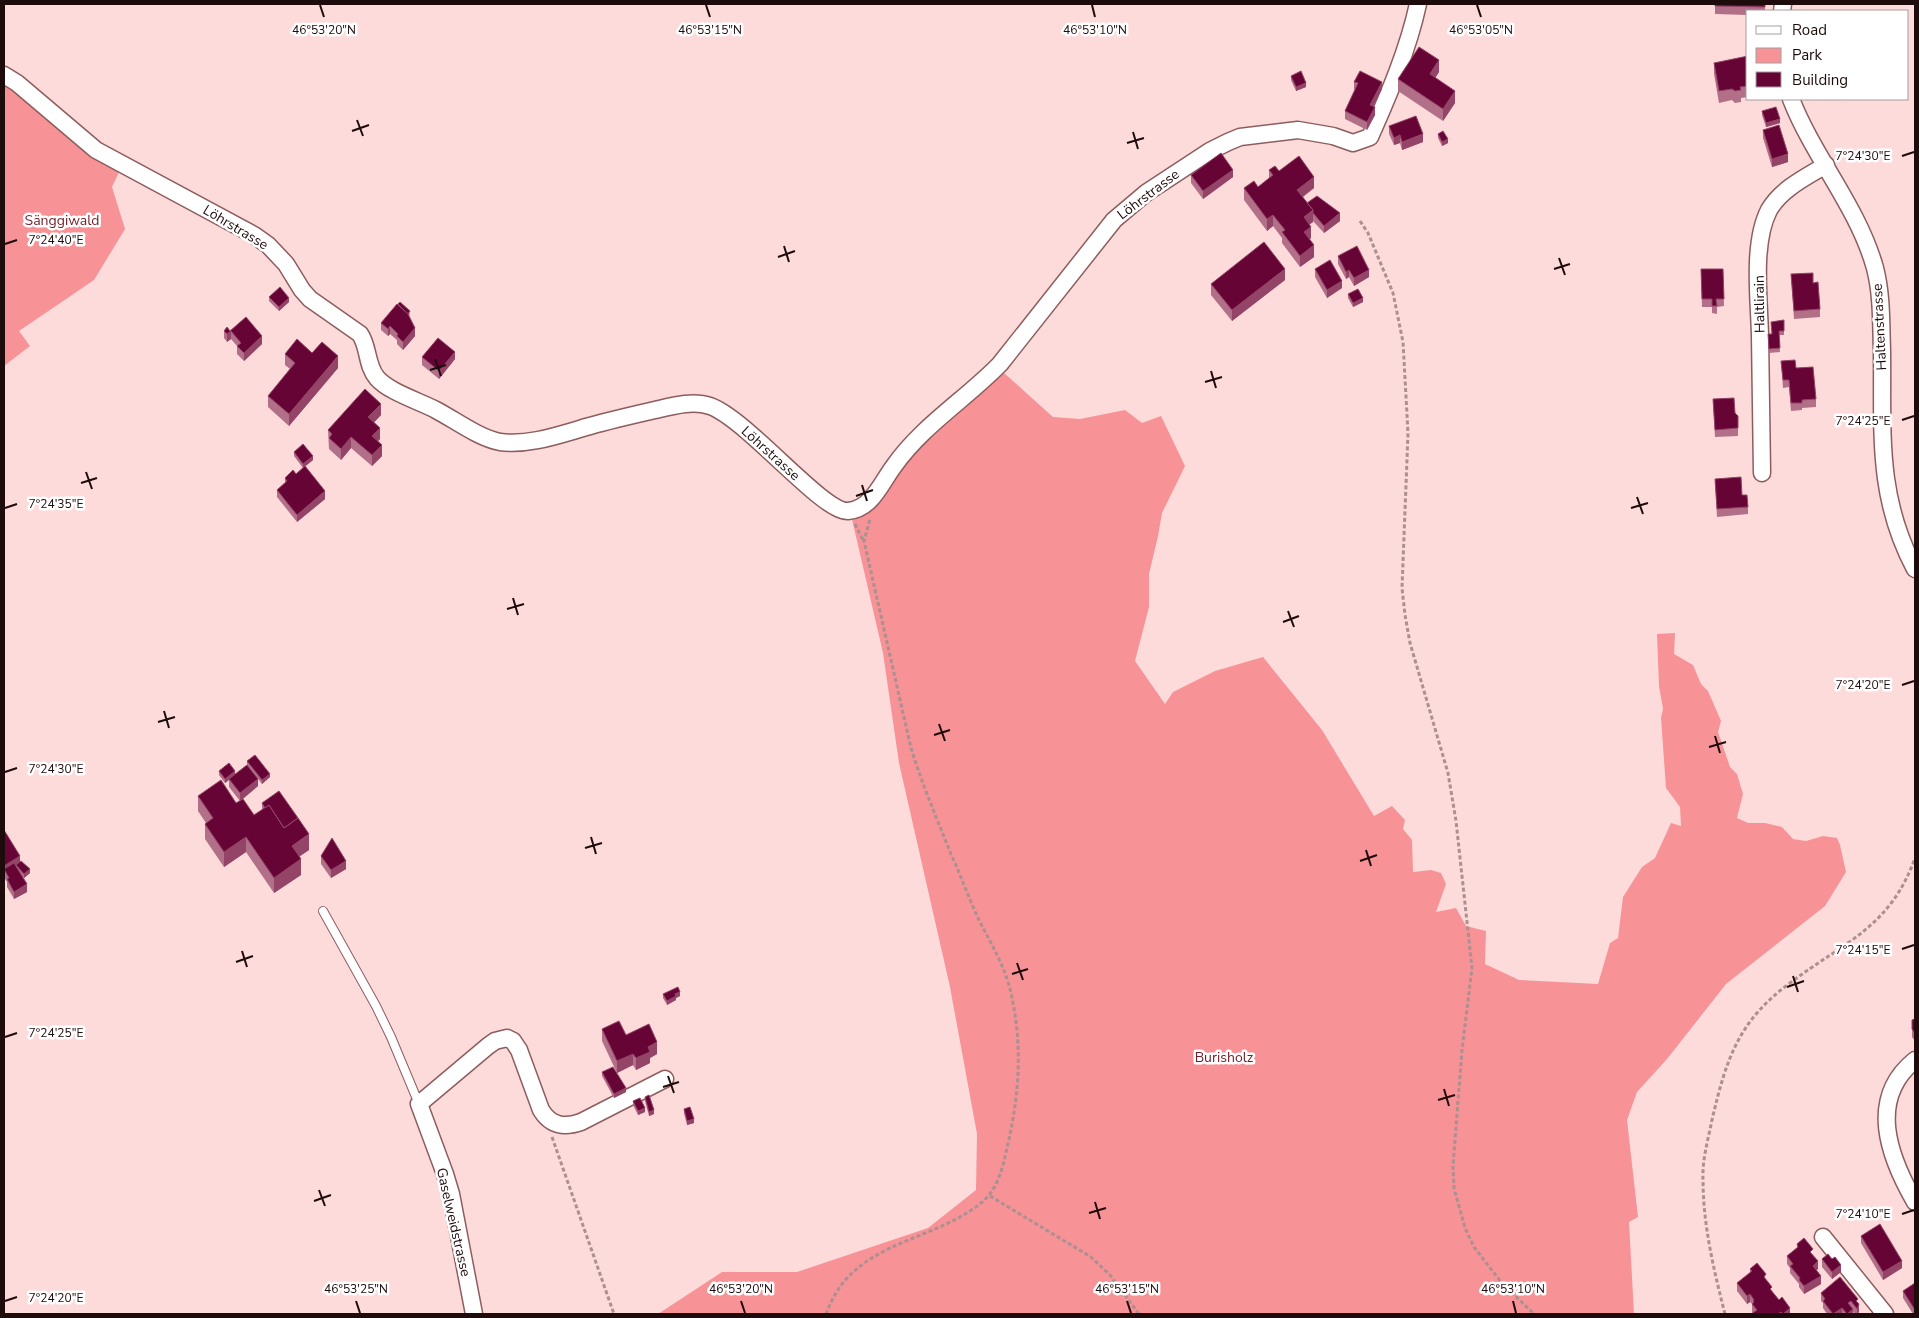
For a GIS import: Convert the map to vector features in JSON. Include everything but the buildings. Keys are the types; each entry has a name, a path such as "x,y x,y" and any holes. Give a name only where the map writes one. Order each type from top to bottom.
{"street":[{"name":"Löhrstrasse","path":"4,75 96,150 230,221 268,245 286,264 302,290 310,299 360,334 374,373 382,383 398,392 447,415 489,439 512,442 542,439 666,407 702,404 728,415 834,508 848,511 861,508 868,503 894,465 918,437 983,382 1000,364 1114,220 1146,193 1210,151 1240,137 1298,130 1333,136 1353,143 1370,137 1394,78 1418,4"},
{"name":"Haltenstrasse","path":"1792,100 1865,239 1874,268 1881,314 1883,463 1886,488 1900,536 1915,569"},
{"name":"Haltlirain","path":"1762,473 1759,270 1762,228 1769,210 1778,197 1797,182 1826,165"},
{"path":"419,1104 488,1046 507,1038 513,1041 518,1050 537,1103 544,1116 556,1124 574,1124 665,1080"},
{"path":"1915,1060 1897,1081 1889,1101 1886,1120 1889,1143 1895,1163 1915,1202"},
{"name":"Gaselweidstrasse","path":"419,1104 451,1194 474,1314"},
{"path":"1823,1237 1885,1314"}],"lane":[{"name":"Gaselweidstrasse","path":"323,912 380,1014 419,1104"}],"path":[{"path":"1360,221 1368,233 1393,294 1403,342 1408,433 1402,588 1410,643 1448,773 1456,821 1472,968 1462,1050 1453,1166 1454,1188 1465,1228 1474,1247 1501,1282 1534,1314"},
{"path":"826,1314 841,1285 853,1272 882,1252 952,1222 990,1196 1005,1158 1016,1108 1019,1072 1018,1033 1005,972 998,953 979,920 920,779 910,748 864,541 870,516"},
{"path":"1726,1314 1718,1288 1707,1223 1703,1179 1707,1144 1728,1061 1741,1034 1767,1000 1872,926 1898,894 1915,858"},
{"path":"544,1116 614,1314"},
{"path":"990,1196 1091,1257 1110,1274 1139,1314"}],"green space":[{"name":"Sänggiwald","path":"4,75 119,172 112,187 125,229 94,280 19,331 30,346 4,366"},
{"name":"Burisholz","path":"1004,373 1053,417 1080,419 1125,410 1142,423 1161,416 1185,466 1162,513 1149,574 1149,607 1135,661 1165,704 1173,692 1215,671 1263,657 1322,730 1374,816 1392,806 1405,820 1403,829 1412,840 1413,872 1431,870 1441,873 1446,884 1436,912 1456,908 1466,926 1486,931 1485,964 1519,980 1598,984 1610,943 1618,938 1623,897 1642,867 1655,858 1671,823 1681,826 1680,807 1666,788 1661,718 1663,709 1659,686 1657,634 1675,633 1674,654 1693,665 1701,684 1708,691 1721,721 1718,732 1730,767 1737,774 1743,794 1737,818 1748,823 1765,823 1782,827 1793,839 1806,841 1823,836 1837,838 1846,872 1825,906 1726,984 1667,1059 1637,1092 1627,1120 1638,1217 1629,1222 1634,1314 658,1314 722,1272 797,1272 928,1228 976,1190 977,1134 950,987 899,763 883,653 851,515 893,468"}]}
